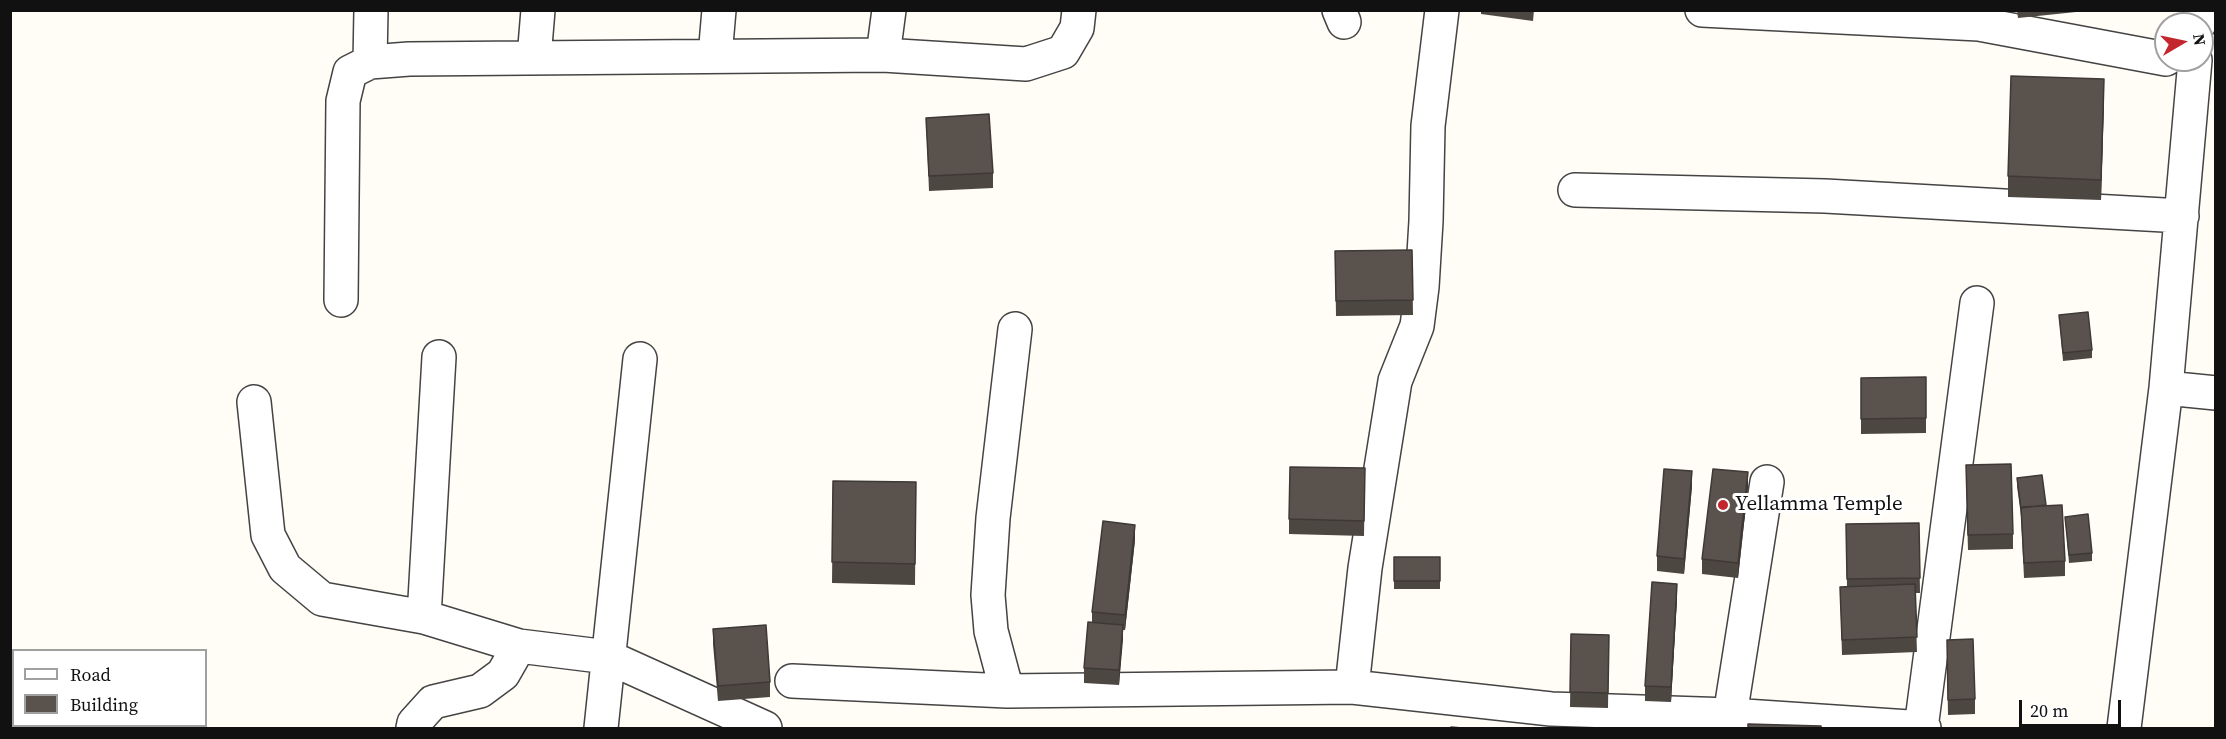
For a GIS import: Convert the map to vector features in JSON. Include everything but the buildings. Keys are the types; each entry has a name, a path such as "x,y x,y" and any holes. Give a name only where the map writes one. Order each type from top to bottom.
{"street":[{"path":"370,62 371,10"},
{"path":"534,58 538,10"},
{"path":"715,56 719,10"},
{"path":"883,54 889,10"},
{"path":"341,300 343,101 350,72 370,62 410,59 883,54 1026,64 1063,52 1077,28 1079,10"},
{"path":"1352,687 1365,568 1395,381 1417,326 1426,221 1428,126 1442,10"},
{"path":"1702,10 1980,17 2154,55"},
{"path":"2124,729 2166,388 2182,216 2182,72"},
{"path":"1575,190 1825,196 2182,216"},
{"path":"792,681 1007,691 1352,687 1551,710 1729,722 1922,728 1977,303"},
{"path":"1007,691 991,632 988,595 993,518 1015,329"},
{"path":"424,617 440,357"},
{"path":"601,729 640,359"},
{"path":"2166,388 2216,393"},
{"path":"254,402 268,535 285,568 322,599 424,617 519,646 608,657 765,729"},
{"path":"1729,722 1767,482"},
{"path":"412,729 414,723 433,702 480,692 503,674 519,646"}],"place":[{"name":"Yellamma Temple","path":"1723,505"}]}
